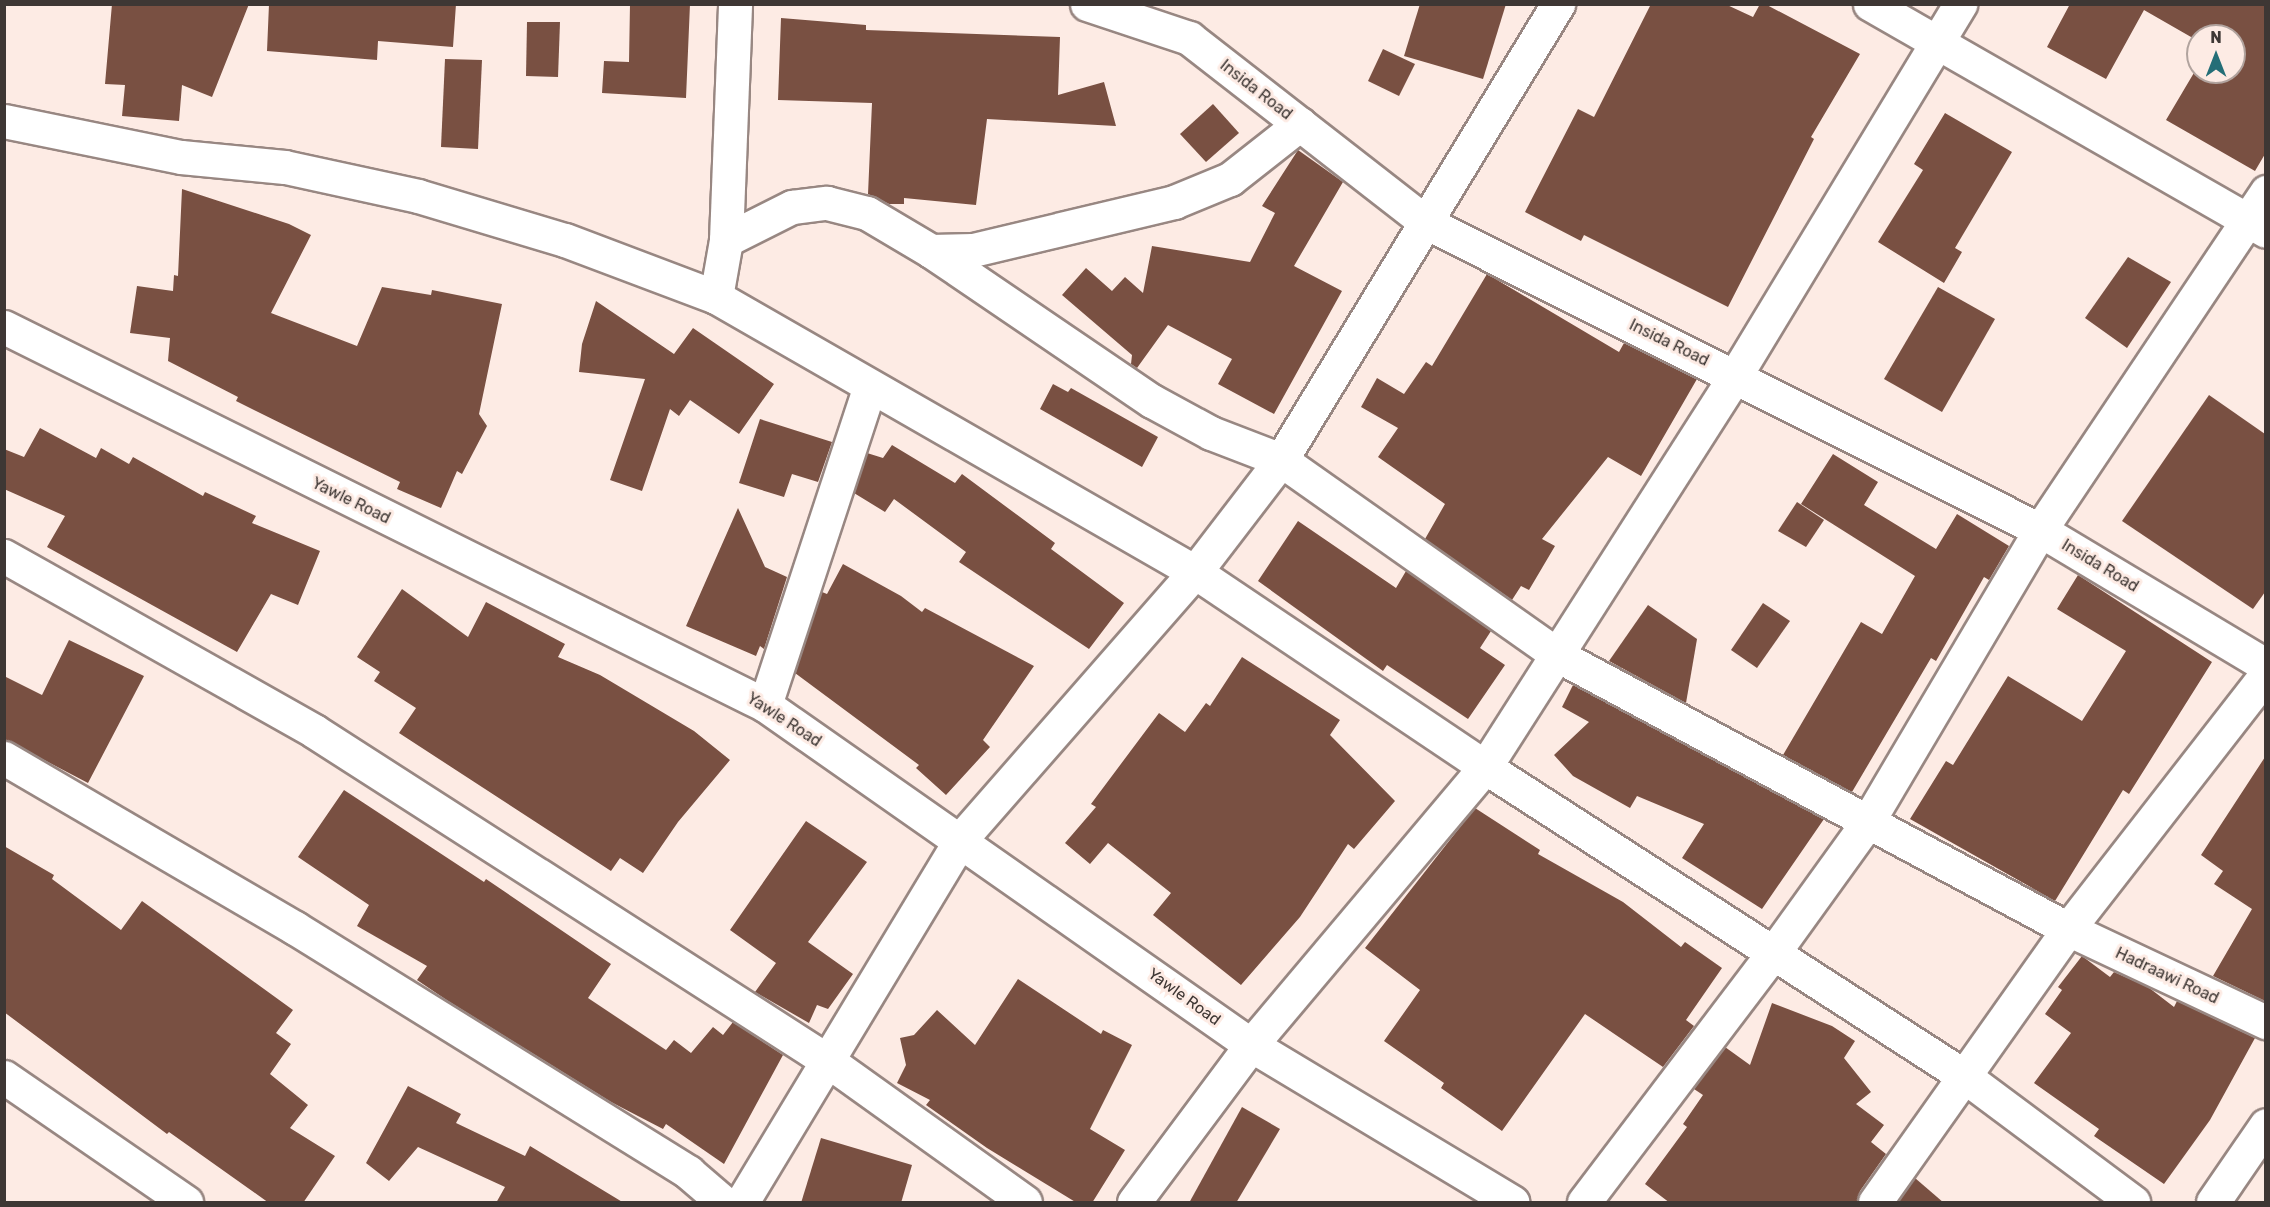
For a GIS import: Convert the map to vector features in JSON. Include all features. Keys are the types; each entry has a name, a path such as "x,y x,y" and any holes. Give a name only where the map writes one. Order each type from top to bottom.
{"street":[{"path":"716,297 726,240 735,4"},
{"name":"Insida Road","path":"1087,4 1189,38 1427,223 2040,530 2265,665"},
{"path":"742,1203 960,840 1195,572 1281,460 1558,4"},
{"path":"1870,4 1934,45 2255,225"},
{"path":"1134,1203 1251,1046 1485,766 1735,376 1960,4"},
{"path":"4,121 182,157 285,167 418,196 565,240 716,297 870,388 1195,572 1485,766 1964,1076 2133,1203"},
{"path":"931,251 973,250 1174,202 1230,179 1300,124"},
{"path":"1584,1203 1774,952 1867,823 2040,530 2255,225 2265,192"},
{"name":"Hadraawi Road","path":"726,240 792,207 827,203 867,213 931,251 1152,401 1211,433 1281,460 1557,655 2068,929 2265,1022"},
{"name":"Yawle Road","path":"4,327 765,705 1251,1046 1512,1203"},
{"path":"765,705 870,388"},
{"path":"4,556 314,731 828,1061 1025,1203"},
{"path":"1875,1203 2068,929 2265,675"},
{"path":"4,758 295,928 688,1172 723,1203"},
{"path":"4,1077 186,1203"},
{"path":"2213,1203 2265,1125"}],"building":[{"path":"112,4 249,4 212,97 182,85 179,121 122,116 125,85 105,84"},
{"path":"269,4 456,4 453,47 378,41 377,60 267,51"},
{"path":"630,4 690,4 686,98 602,93 604,61 629,62"},
{"path":"1420,4 1506,4 1483,79 1404,56"},
{"path":"1651,4 1725,4 1753,17 1760,4 1765,4 1860,54 1811,137 1814,139 1728,307 1584,235 1581,241 1525,212 1578,109 1594,117"},
{"path":"2070,4 2265,4 2265,154 2255,171 2166,120 2187,84 2246,84 2246,24 2186,24 2186,34 2144,10 2106,79 2047,47"},
{"path":"781,18 866,25 866,30 1060,37 1058,95 1104,82 1116,126 987,119 976,205 904,198 904,204 889,204 868,194 872,103 778,100"},
{"path":"527,22 560,22 558,77 526,76"},
{"path":"1383,49 1415,64 1399,96 1368,81"},
{"path":"445,59 482,60 478,149 441,147"},
{"path":"1213,104 1239,133 1206,162 1180,134"},
{"path":"1945,113 2012,152 1955,248 1962,252 1944,283 1878,242 1923,170 1914,164"},
{"path":"1298,150 1343,182 1294,266 1342,291 1274,414 1218,384 1232,359 1168,325 1137,368 1131,364 1132,355 1062,295 1086,268 1112,291 1125,277 1143,293 1152,246 1250,262 1275,213 1262,206"},
{"path":"182,189 289,224 311,235 271,313 357,346 382,287 431,295 432,290 502,304 479,414 487,426 462,474 457,471 441,508 397,489 400,482 236,401 238,397 168,361 170,338 130,333 137,286 173,291 174,275 178,276"},
{"path":"2128,257 2171,282 2127,348 2085,318"},
{"path":"1487,274 1619,352 1624,343 1697,379 1641,476 1608,457 1542,539 1555,546 1529,590 1521,586 1512,600 1425,539 1445,504 1378,457 1398,428 1361,407 1377,378 1404,394 1426,362 1432,366"},
{"path":"1938,287 1995,319 1942,412 1884,379"},
{"path":"596,301 674,354 693,328 774,384 739,434 690,400 679,416 670,409 642,491 610,480 645,379 579,372 582,344"},
{"path":"1053,384 1068,392 1071,388 1158,437 1142,467 1040,409"},
{"path":"2209,395 2265,434 2265,592 2253,609 2122,521"},
{"path":"760,419 832,442 818,482 792,474 784,497 739,483"},
{"path":"40,428 96,458 101,448 129,464 133,457 203,496 205,492 256,516 252,523 320,551 298,605 271,594 237,652 47,547 65,516 4,489 4,449 24,457"},
{"path":"892,445 955,483 962,474 1055,543 1051,549 1124,603 1089,649 959,562 966,552 894,499 885,512 854,493 867,453 883,458"},
{"path":"1833,454 1878,482 1864,505 1936,549 1957,514 2009,546 1989,580 1984,577 1936,661 1931,658 1852,792 1783,755 1861,622 1882,634 1915,576 1801,504"},
{"path":"1797,502 1824,520 1806,547 1778,531"},
{"path":"738,508 765,567 787,577 764,649 760,646 756,656 686,626"},
{"path":"1298,521 1396,588 1406,571 1491,631 1480,648 1505,665 1468,719 1387,665 1383,671 1258,581"},
{"path":"843,564 901,596 922,612 925,608 1034,666 983,740 990,747 946,795 916,768 919,765 795,673 822,592 827,594"},
{"path":"2078,575 2212,662 2129,794 2123,790 2055,901 1910,819 1946,761 1953,765 2008,676 2082,721 2126,651 2057,609"},
{"path":"402,589 468,637 486,602 565,644 558,657 600,675 694,731 730,760 678,822 643,873 620,858 611,871 399,733 416,708 374,681 380,672 357,657"},
{"path":"1763,603 1790,621 1757,668 1731,650"},
{"path":"1648,605 1697,639 1686,703 1609,661"},
{"path":"69,640 144,676 88,783 4,739 4,676 42,695"},
{"path":"1242,657 1340,720 1330,735 1395,801 1354,849 1348,844 1300,917 1241,985 1153,915 1171,893 1108,843 1090,864 1065,843 1096,807 1091,804 1159,713 1185,732 1206,703 1210,706"},
{"path":"1573,685 1824,819 1762,909 1682,858 1704,824 1637,796 1630,808 1573,776 1554,755 1589,722 1562,707"},
{"path":"2265,757 2265,1001 2213,976 2252,909 2214,884 2223,871 2201,855"},
{"path":"344,790 484,882 486,879 611,964 588,998 666,1050 674,1040 691,1053 713,1027 723,1035 733,1022 783,1055 724,1164 666,1124 663,1129 611,1102 448,1001 417,980 427,966 357,926 369,905 298,857"},
{"path":"1475,808 1540,850 1538,854 1623,902 1681,947 1685,942 1722,968 1686,1020 1694,1026 1663,1067 1585,1014 1502,1131 1441,1088 1444,1083 1384,1041 1420,990 1365,948"},
{"path":"806,821 867,862 808,942 853,974 828,1009 817,1005 809,1023 755,992 776,963 730,930"},
{"path":"4,846 54,875 52,879 121,930 142,901 293,1010 276,1033 291,1044 270,1074 308,1105 290,1128 335,1156 303,1203 269,1203 169,1132 167,1134 4,1012"},
{"path":"2082,956 2110,977 2114,972 2148,987 2174,1007 2177,1001 2255,1038 2210,1120 2164,1184 2094,1136 2099,1129 2034,1083 2071,1033 2045,1014 2062,990 2058,987"},
{"path":"1018,979 1101,1034 1103,1030 1132,1045 1090,1129 1125,1150 1092,1203 1077,1203 987,1148 926,1105 930,1100 897,1083 906,1065 900,1038 914,1035 937,1010 975,1045"},
{"path":"1772,1003 1832,1026 1855,1041 1844,1058 1871,1092 1856,1104 1884,1125 1871,1142 1886,1154 1860,1191 1857,1203 1670,1203 1645,1184 1687,1127 1683,1124 1703,1095 1694,1089 1725,1047 1750,1065"},
{"path":"408,1086 461,1114 456,1123 525,1156 530,1146 624,1203 496,1203 505,1187 418,1147 389,1181 366,1163"},
{"path":"1242,1107 1280,1129 1236,1203 1189,1203"},
{"path":"821,1138 912,1165 901,1203 801,1203"},
{"path":"1915,1178 1944,1203 1898,1203"}]}
